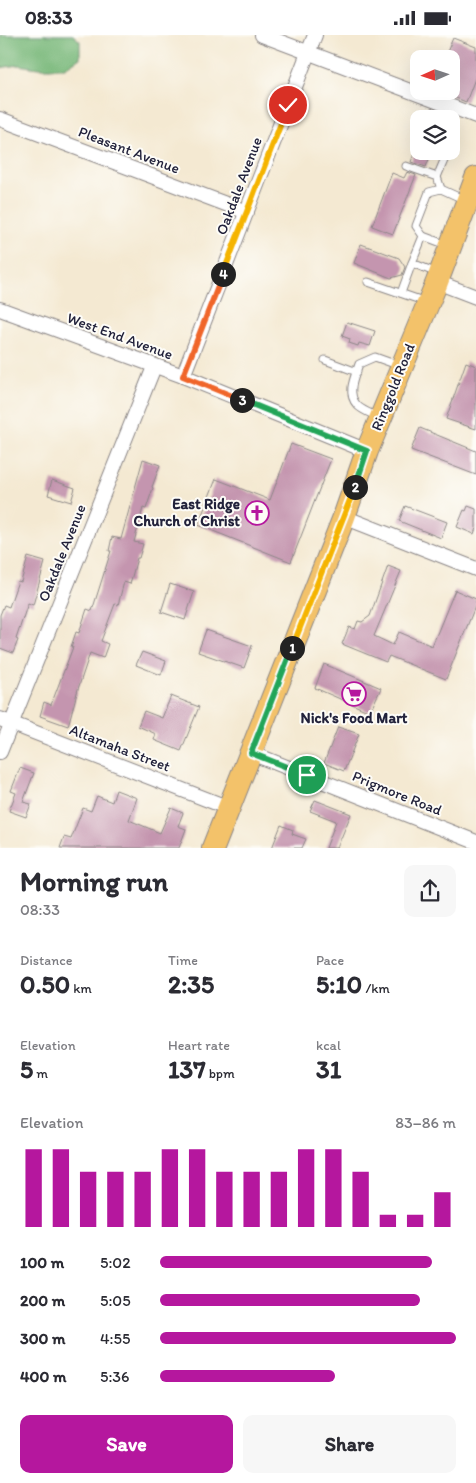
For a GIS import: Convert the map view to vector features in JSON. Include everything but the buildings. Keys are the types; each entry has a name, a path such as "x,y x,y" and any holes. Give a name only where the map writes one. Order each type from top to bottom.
{"main road":[{"name":"Ringgold Road","path":"213,848 344,517 367,451 439,278 476,178"}],"street":[{"path":"262,35 476,116"},
{"name":"Oakdale Avenue","path":"183,376 315,35"},
{"name":"Pleasant Avenue","path":"0,119 247,211"},
{"path":"439,278 476,297"},
{"name":"West End Avenue","path":"0,309 154,367 183,376 367,451"},
{"name":"Oakdale Avenue","path":"0,752 6,721 154,367"},
{"path":"344,517 476,569"},
{"name":"Altamaha Street","path":"6,721 229,808"},
{"name":"Prigmore Road","path":"251,753 476,842"}],"lane":[{"path":"442,189 437,177 444,160"},
{"path":"406,166 437,177"},
{"path":"450,247 423,236 416,226 429,191 442,189 467,201"},
{"path":"401,293 423,236"},
{"path":"412,263 439,278"},
{"path":"368,282 428,303"},
{"path":"380,419 357,405 351,385 360,364 375,357 402,366"},
{"path":"325,360 357,372"}],"green space":[{"path":"0,35 73,35 80,41 80,58 65,68 38,68 18,65 0,68"}],"place":[{"name":"East Ridge Church of Christ","path":"257,513"},
{"name":"Nick's Food Mart","path":"354,694"}],"route":[{"path":"288,105 183,376 367,451 344,517 251,753 307,775"}]}
